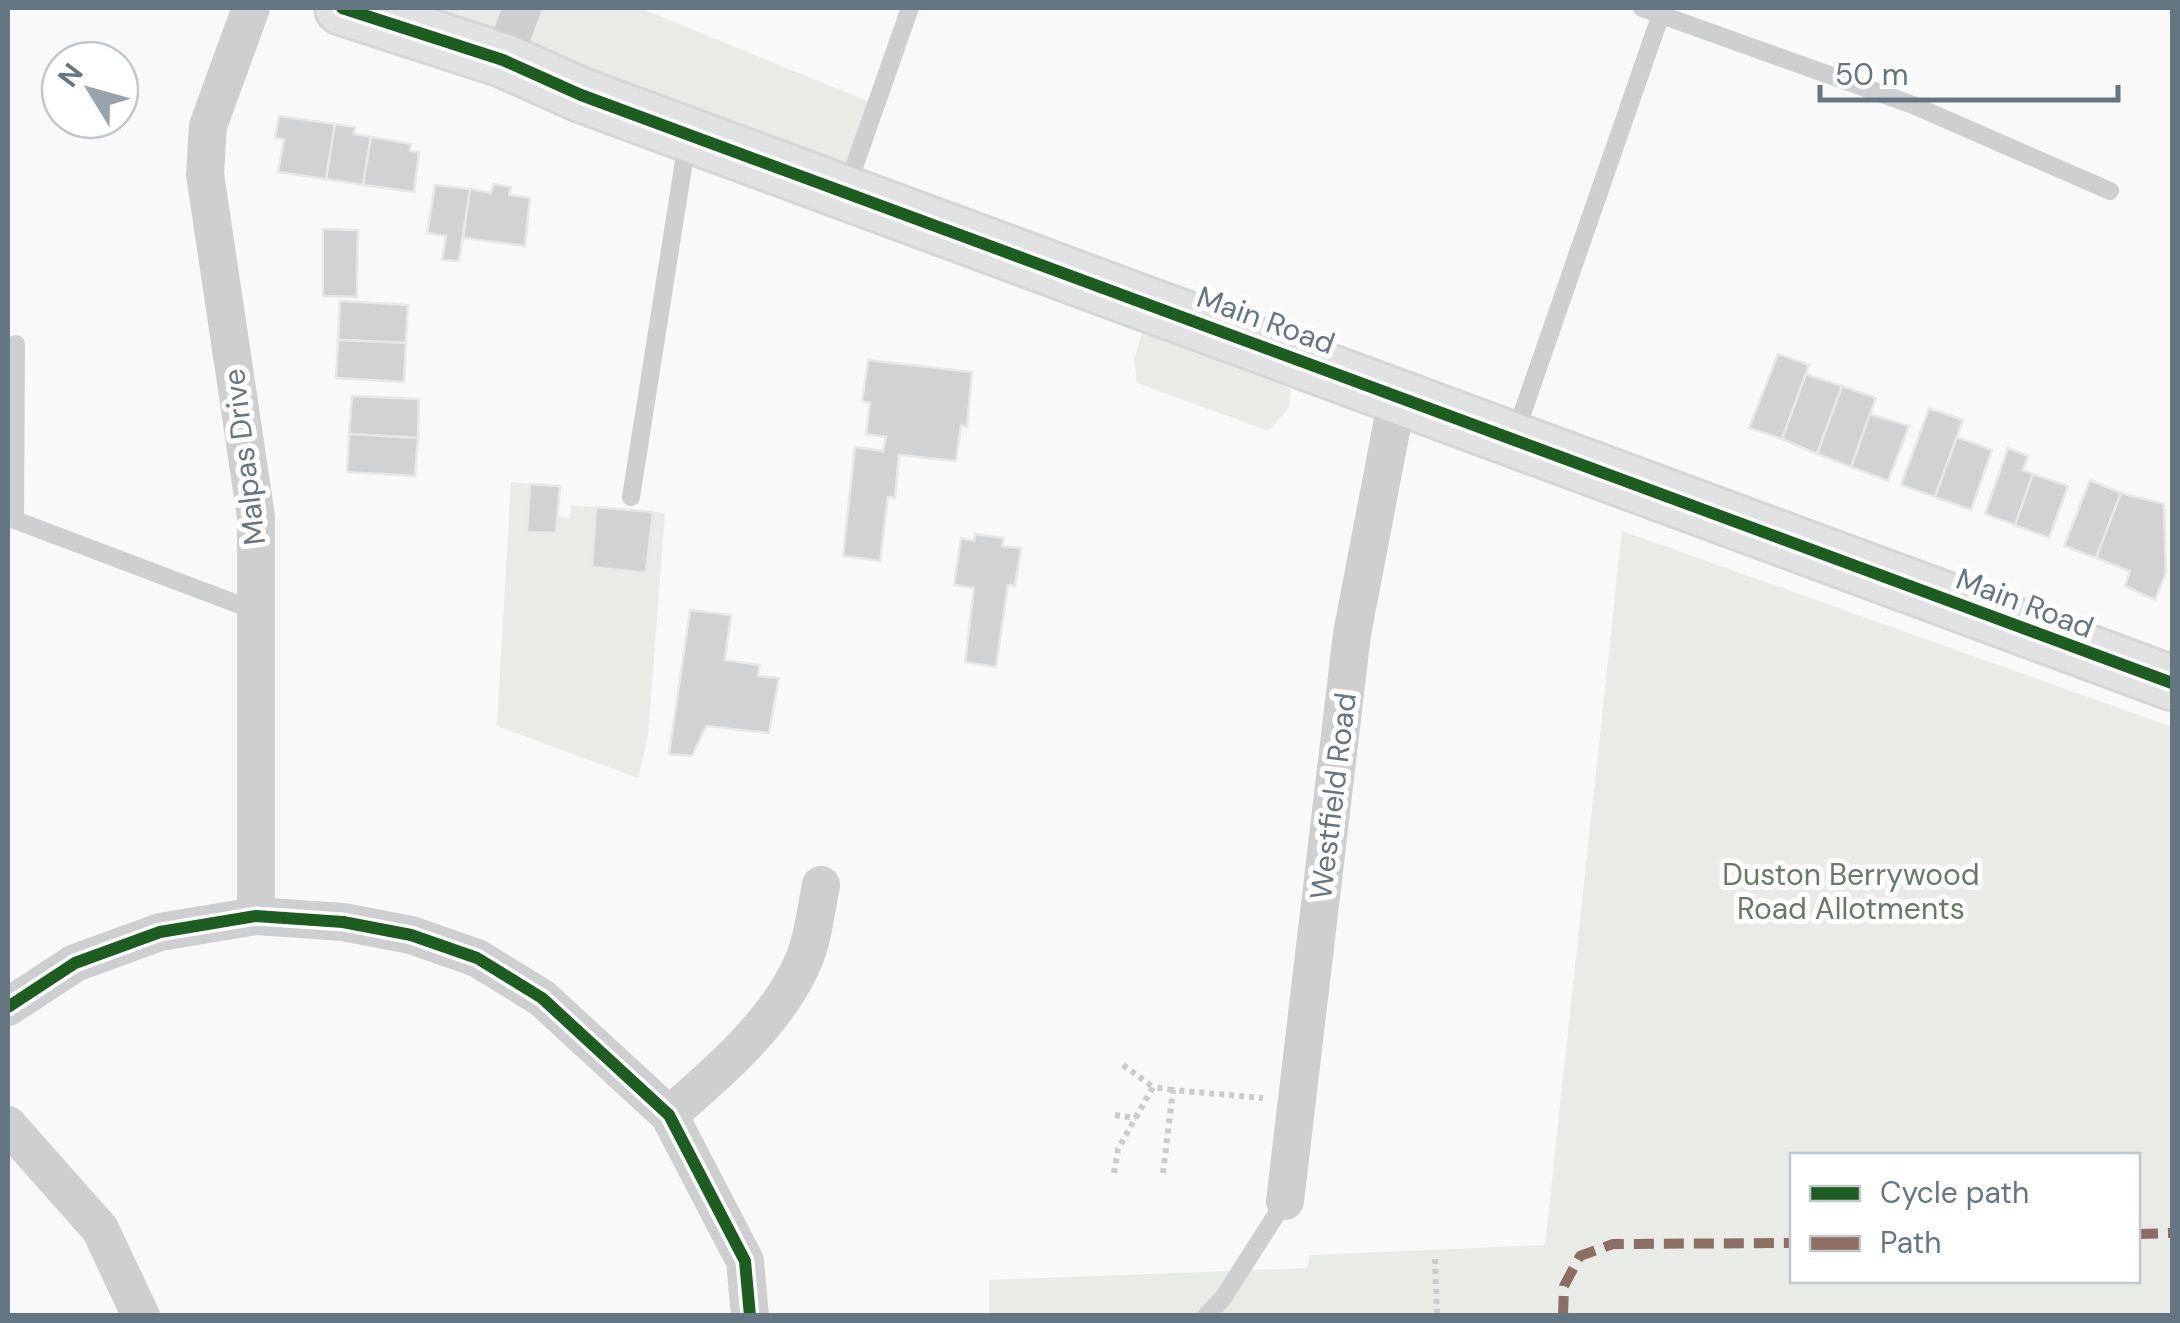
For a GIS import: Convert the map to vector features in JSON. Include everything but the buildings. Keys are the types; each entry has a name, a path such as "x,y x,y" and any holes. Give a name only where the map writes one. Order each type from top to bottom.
{"street":[{"name":"Malpas Drive","path":"250,8 208,126 205,174 256,517 256,916"},
{"name":"Main Road","path":"342,8 503,60 581,95 2172,683"},
{"path":"503,60 522,8"},
{"name":"Westfield Road","path":"1285,1201 1352,634 1398,394"},
{"path":"668,1115 732,1056 776,1006 803,962 822,886"},
{"path":"8,1007 75,963 109,950 160,932 256,916 343,922 411,936 477,958 542,998 668,1115 746,1262 750,1316"},
{"path":"8,1125 100,1229 141,1316"}],"lane":[{"path":"846,190 910,8"},
{"path":"1514,437 1651,11 1932,112 2110,190"},
{"path":"631,496 689,132"},
{"path":"16,344 15,520 256,611"},
{"path":"1206,1316 1285,1201"}],"path":[{"path":"1123,1065 1153,1087 1274,1099"},
{"path":"1114,1173 1118,1149 1153,1087"},
{"path":"1163,1173 1174,1090"},
{"path":"1115,1115 1136,1118"},
{"path":"1435,1259 1437,1316"}],"green space":[{"path":"416,8 640,8 872,103 854,168"},
{"path":"1142,333 1291,389 1289,407 1269,431 1137,383 1134,360"},
{"path":"511,482 530,484 528,532 556,533 558,517 570,518 571,505 596,507 592,567 646,572 653,512 665,513 648,736 638,778 497,726"},
{"name":"Duston Berrywood Road Allotments","path":"1622,531 2172,727 2172,1315 989,1316 989,1280 1307,1268 1310,1255 1545,1245"}],"marked path":[{"path":"2140,1234 2172,1233"},
{"path":"1563,1316 1564,1286 1580,1256 1613,1244 1790,1243"}],"cycle path":[{"path":"342,8 503,60 581,95 2172,683"},
{"path":"8,1007 75,963 160,932 256,916 343,922 411,935 477,958 542,998 669,1115 745,1261 750,1316"}]}
